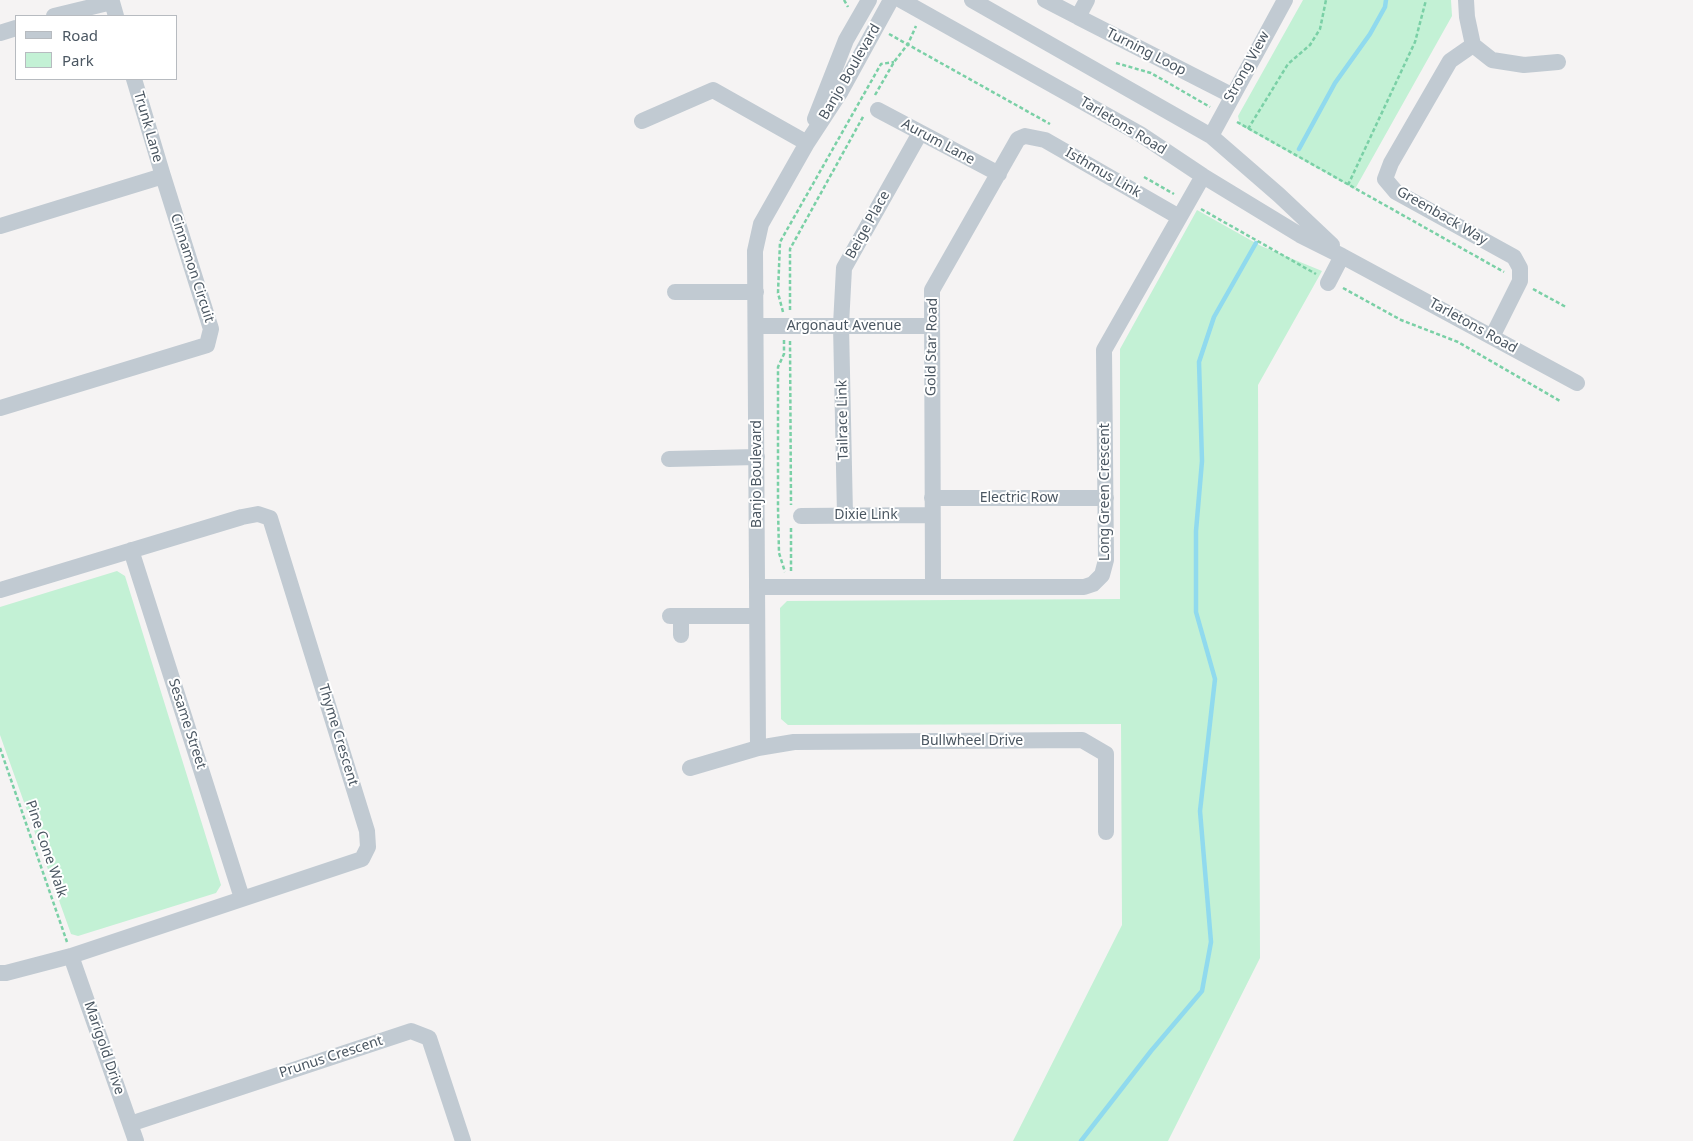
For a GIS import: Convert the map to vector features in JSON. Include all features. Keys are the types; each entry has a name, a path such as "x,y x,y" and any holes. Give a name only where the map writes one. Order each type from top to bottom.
{"street":[{"name":"Banjo Boulevard","path":"807,143 846,40 869,0"},
{"name":"Banjo Boulevard","path":"758,748 755,251 761,224 807,143 841,91 892,0"},
{"name":"Tarletons Road","path":"901,0 1140,134 1203,176 1300,235 1578,383"},
{"name":"Tarletons Road","path":"972,0 1211,136 1279,195 1342,256"},
{"name":"Turning Loop","path":"1045,0 1231,95"},
{"path":"1078,17 1087,0"},
{"name":"Strong View","path":"1211,136 1231,95 1285,0"},
{"path":"1466,0 1467,17 1473,45 1492,60 1524,65 1558,62"},
{"path":"63,15 114,9"},
{"path":"0,33 15,28"},
{"name":"Greenback Way","path":"1473,45 1450,61 1391,163 1385,180 1396,192 1514,257 1520,268 1520,281"},
{"name":"Trunk Lane","path":"134,80 163,176"},
{"path":"642,121 713,90 807,143"},
{"name":"Aurum Lane","path":"878,110 999,174"},
{"name":"Beige Place","path":"841,325 844,268 920,133"},
{"name":"Gold Star Road","path":"933,586 932,290 1018,139 1025,136"},
{"name":"Isthmus Link","path":"1025,136 1045,140 1179,217"},
{"path":"0,226 163,176"},
{"name":"Cinnamon Circuit","path":"0,408 206,345 211,329 163,176"},
{"name":"Long Green Crescent","path":"757,587 1084,586 1093,584 1102,574 1106,560 1104,350 1203,176"},
{"path":"1328,283 1342,256"},
{"path":"1492,336 1520,281"},
{"path":"675,292 756,292"},
{"name":"Tailrace Link","path":"841,325 845,514"},
{"name":"Argonaut Avenue","path":"756,326 931,326"},
{"path":"669,459 757,457"},
{"name":"Electric Row","path":"932,498 1106,498"},
{"name":"Thyme Crescent","path":"0,590 242,517 258,514 270,518 367,831 368,847 362,859 71,956 0,973"},
{"name":"Dixie Link","path":"801,516 845,514 932,515"},
{"name":"Sesame Street","path":"131,550 242,898"},
{"path":"682,634 675,616 757,616"},
{"name":"Bullwheel Drive","path":"758,748 794,742 1082,740 1106,754 1106,832"},
{"path":"690,768 758,748"},
{"name":"Marigold Drive","path":"71,956 136,1141"},
{"name":"Prunus Crescent","path":"130,1124 411,1031 430,1038 463,1141"}],"path":[{"path":"1248,129 1288,64 1310,45 1320,28 1326,0"},
{"path":"1348,185 1415,42 1426,0"},
{"path":"894,62 908,44 922,12"},
{"path":"1109,61 1151,74 1566,307"},
{"name":"Pine Cone Walk","path":"0,748 71,956"}],"green space":[{"path":"1303,0 1451,0 1452,16 1355,189 1240,125 1238,116"},
{"path":"1197,210 1261,246 1322,271 1258,385 1260,958 1168,1141 1013,1141 1122,925 1121,724 788,725 781,719 780,608 787,601 1120,599 1120,349"},
{"path":"117,571 125,576 221,885 216,893 78,936 71,934 0,735 0,607"}],"waterway":[{"path":"1299,149 1335,83 1370,34 1385,7 1386,0"},
{"path":"1081,1141 1151,1051 1202,991 1211,942 1200,811 1215,679 1196,612 1196,531 1202,461 1199,362 1214,317 1256,243"}]}
